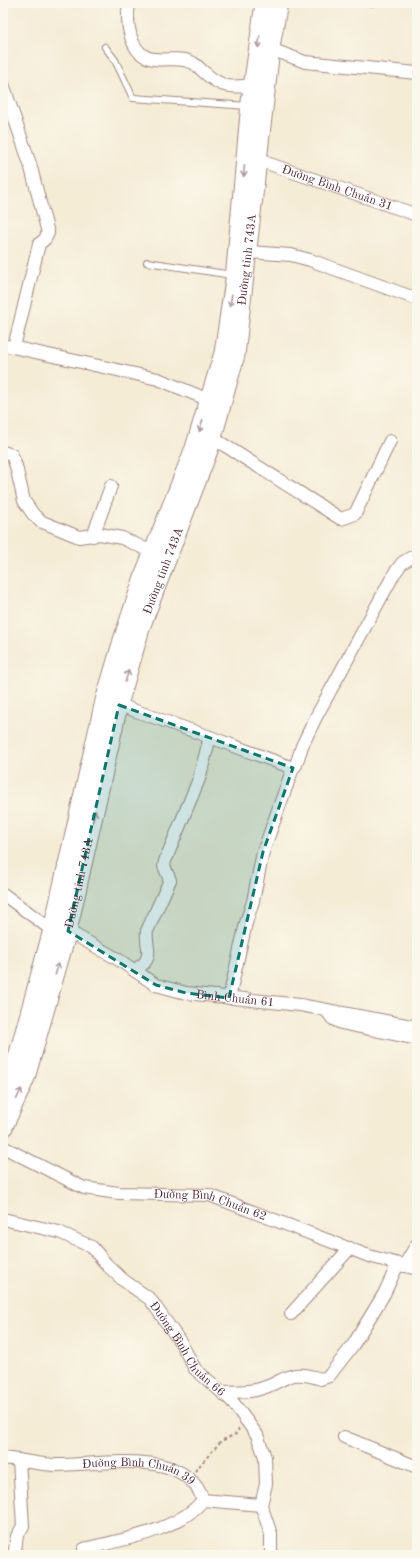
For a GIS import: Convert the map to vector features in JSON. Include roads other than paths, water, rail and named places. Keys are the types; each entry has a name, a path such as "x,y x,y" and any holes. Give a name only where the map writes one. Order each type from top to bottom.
{"main road":[{"name":"Đường tỉnh 743A","path":"3,1093 12,1075 60,930 104,701 123,637 152,552 194,448 223,353 234,275 253,84 278,4"},
{"name":"Đường tỉnh 743A","path":"3,1129 26,1078 60,930 119,705 142,625 213,438 236,355 249,252 258,160 278,4"}],"street":[{"path":"129,3 127,14 134,45 153,60 171,58 193,63 216,83 233,88 253,84"},
{"path":"272,49 304,62 417,73"},
{"path":"3,84 30,164 48,233 45,239 39,244 8,346 158,379 209,400"},
{"name":"Đường Bình Chuẩn 31","path":"258,160 417,215"},
{"path":"249,252 291,255 310,260 417,299"},
{"path":"213,438 341,519 355,514 390,442"},
{"path":"3,452 12,455 24,501 40,521 79,537 100,534 122,538 152,552"},
{"path":"93,536 111,486"},
{"path":"229,998 246,923 253,902 263,852 292,768 296,765 302,746 316,717 394,574 402,563 412,557"},
{"path":"119,705 210,736 292,768"},
{"path":"135,971 144,964 149,952 146,938 147,932 170,880 164,866 165,861 199,779 210,736"},
{"name":"Bình Chuẩn 61","path":"3,894 60,930 135,971 156,985 186,993 326,1010 417,1028"},
{"path":"326,1010 333,1019 341,1023 417,1039"},
{"name":"Đường Bình Chuẩn 62","path":"3,1147 84,1188 118,1193 210,1195 350,1248 417,1269"},
{"name":"Đường Bình Chuẩn 66","path":"3,1219 59,1232 92,1247 107,1265 123,1280 150,1299 181,1343 196,1369 232,1401 257,1435 266,1457 266,1484 261,1505"},
{"path":"222,1392 257,1389 291,1375 306,1374 321,1379 329,1376 353,1345 401,1265 417,1244"},
{"path":"291,1314 350,1248"},
{"path":"344,1437 417,1467"},
{"name":"Đường Bình Chuẩn 39","path":"3,1458 54,1465 154,1462 170,1467 189,1479 200,1491 202,1500 261,1505"},
{"path":"16,1555 15,1549 17,1536 24,1526 19,1460"},
{"path":"84,1549 124,1539 174,1523 196,1509 202,1500"},
{"path":"261,1505 271,1534 271,1555"}],"lane":[{"path":"105,47 115,60 133,98 250,106"},
{"path":"147,262 234,275"}]}
